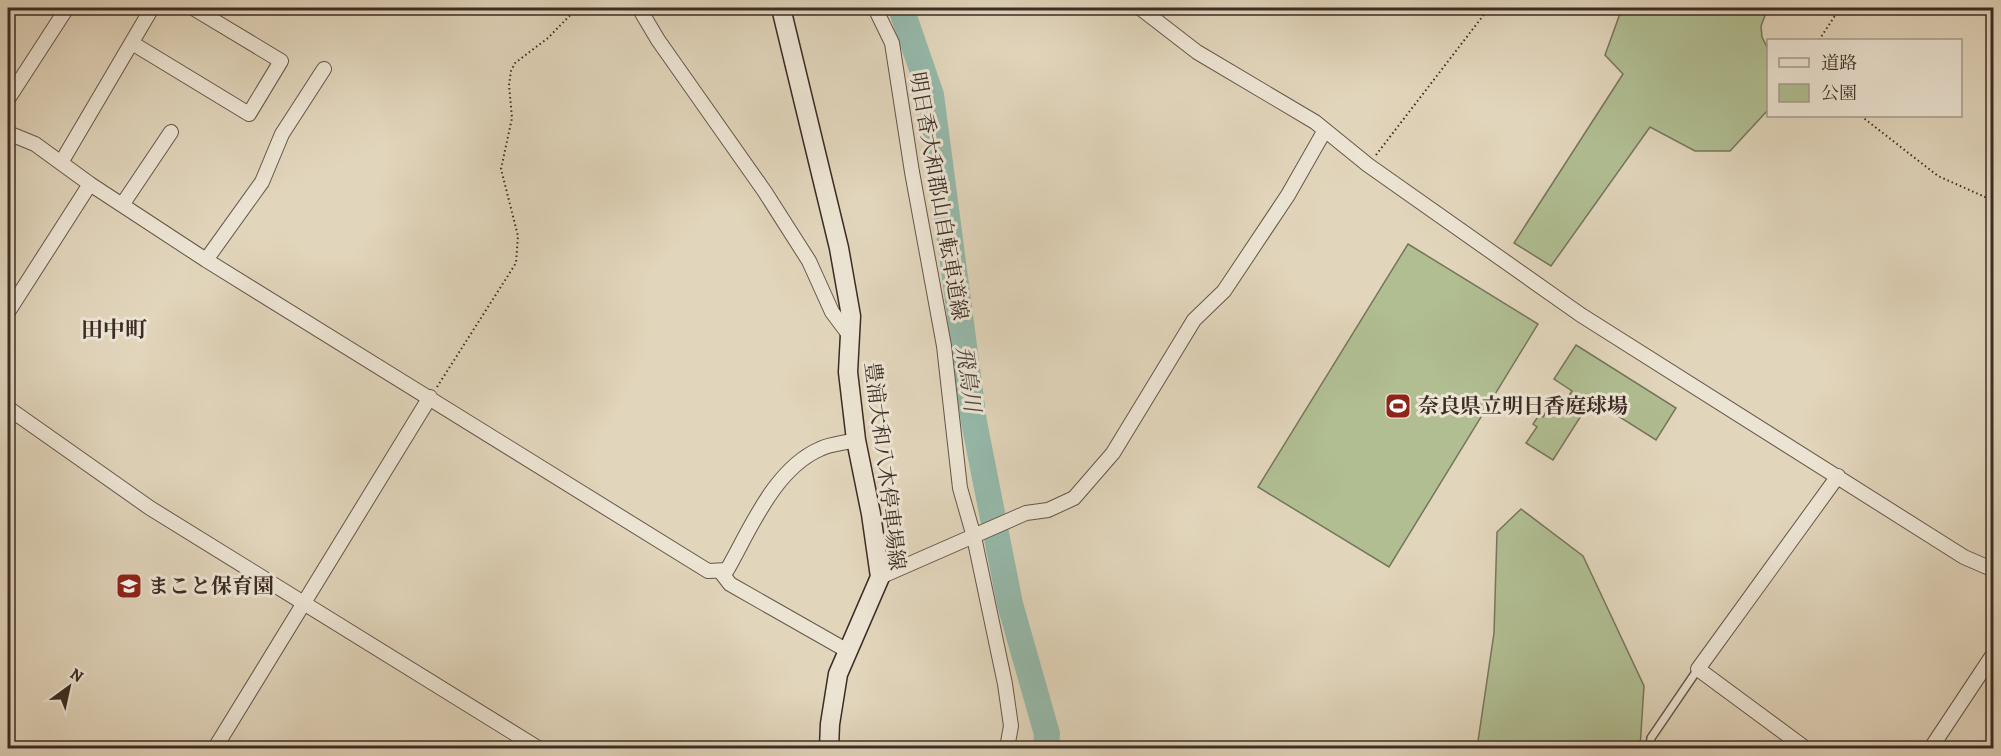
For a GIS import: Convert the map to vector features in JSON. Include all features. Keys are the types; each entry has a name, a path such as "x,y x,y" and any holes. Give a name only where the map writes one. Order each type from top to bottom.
{"main road":[{"name":"豊浦大和八木停車場線","path":"781,8 839,248 851,316 848,372 856,440 871,514 879,577 846,650 838,674 830,724 830,748"}],"street":[{"path":"8,99 67,8"},
{"path":"62,161 152,8"},
{"path":"132,44 249,114 281,61 193,8"},
{"path":"639,8 658,40 771,202 809,261 832,312 850,336"},
{"name":"明日香大和郡山自転車道線","path":"875,8 892,43 912,172 944,346 960,488 977,535 1005,684 1011,726 1007,748"},
{"path":"1140,8 1197,52 1325,130 1368,165 1581,315 1964,557 1994,570"},
{"path":"206,260 262,182 282,134 324,69"},
{"path":"879,577 1026,513 1048,510 1074,498 1113,453 1194,320 1224,291 1288,195 1325,130"},
{"path":"8,132 35,144 62,161 122,206 206,260 708,571 727,570 761,511 787,475 820,448 856,440"},
{"path":"122,206 171,132"},
{"path":"8,312 90,184"},
{"path":"215,748 430,398"},
{"path":"8,408 150,508 538,748"},
{"path":"1805,748 1698,669 1838,476"},
{"path":"720,571 730,584 846,650"},
{"path":"1931,748 1994,653"}],"lane":[{"path":"1650,748 1651,738 1698,669"}],"path":[{"path":"430,398 516,263 518,236 501,169 512,118 509,85 511,71 515,63 548,38 577,8"},
{"path":"1368,165 1490,8"},
{"path":"1820,39 1840,8"},
{"path":"1862,117 1938,176 1985,197 1994,183"}],"green space":[{"path":"1622,8 1768,8 1761,26 1762,37 1767,47 1767,111 1730,151 1695,151 1650,127 1551,266 1514,243 1623,74 1605,55"},
{"name":"奈良県立明日香庭球場","path":"1408,244 1538,324 1389,567 1258,487"},
{"path":"1576,345 1676,408 1656,440 1585,395 1579,404 1586,408 1553,460 1526,443 1537,427 1533,424 1539,415 1543,417 1549,407 1558,413 1572,391 1554,379"},
{"path":"1521,509 1583,556 1644,686 1640,748 1477,748 1494,633 1497,532"}],"waterway":[{"name":"飛鳥川","path":"901,8 931,95 974,422 1010,604 1047,734 1046,748"}],"place":[{"name":"奈良県立明日香庭球場","path":"1398,406"},
{"name":"まこと保育園","path":"129,586"}],"district":[{"name":"田中町","path":"114,330"}]}
